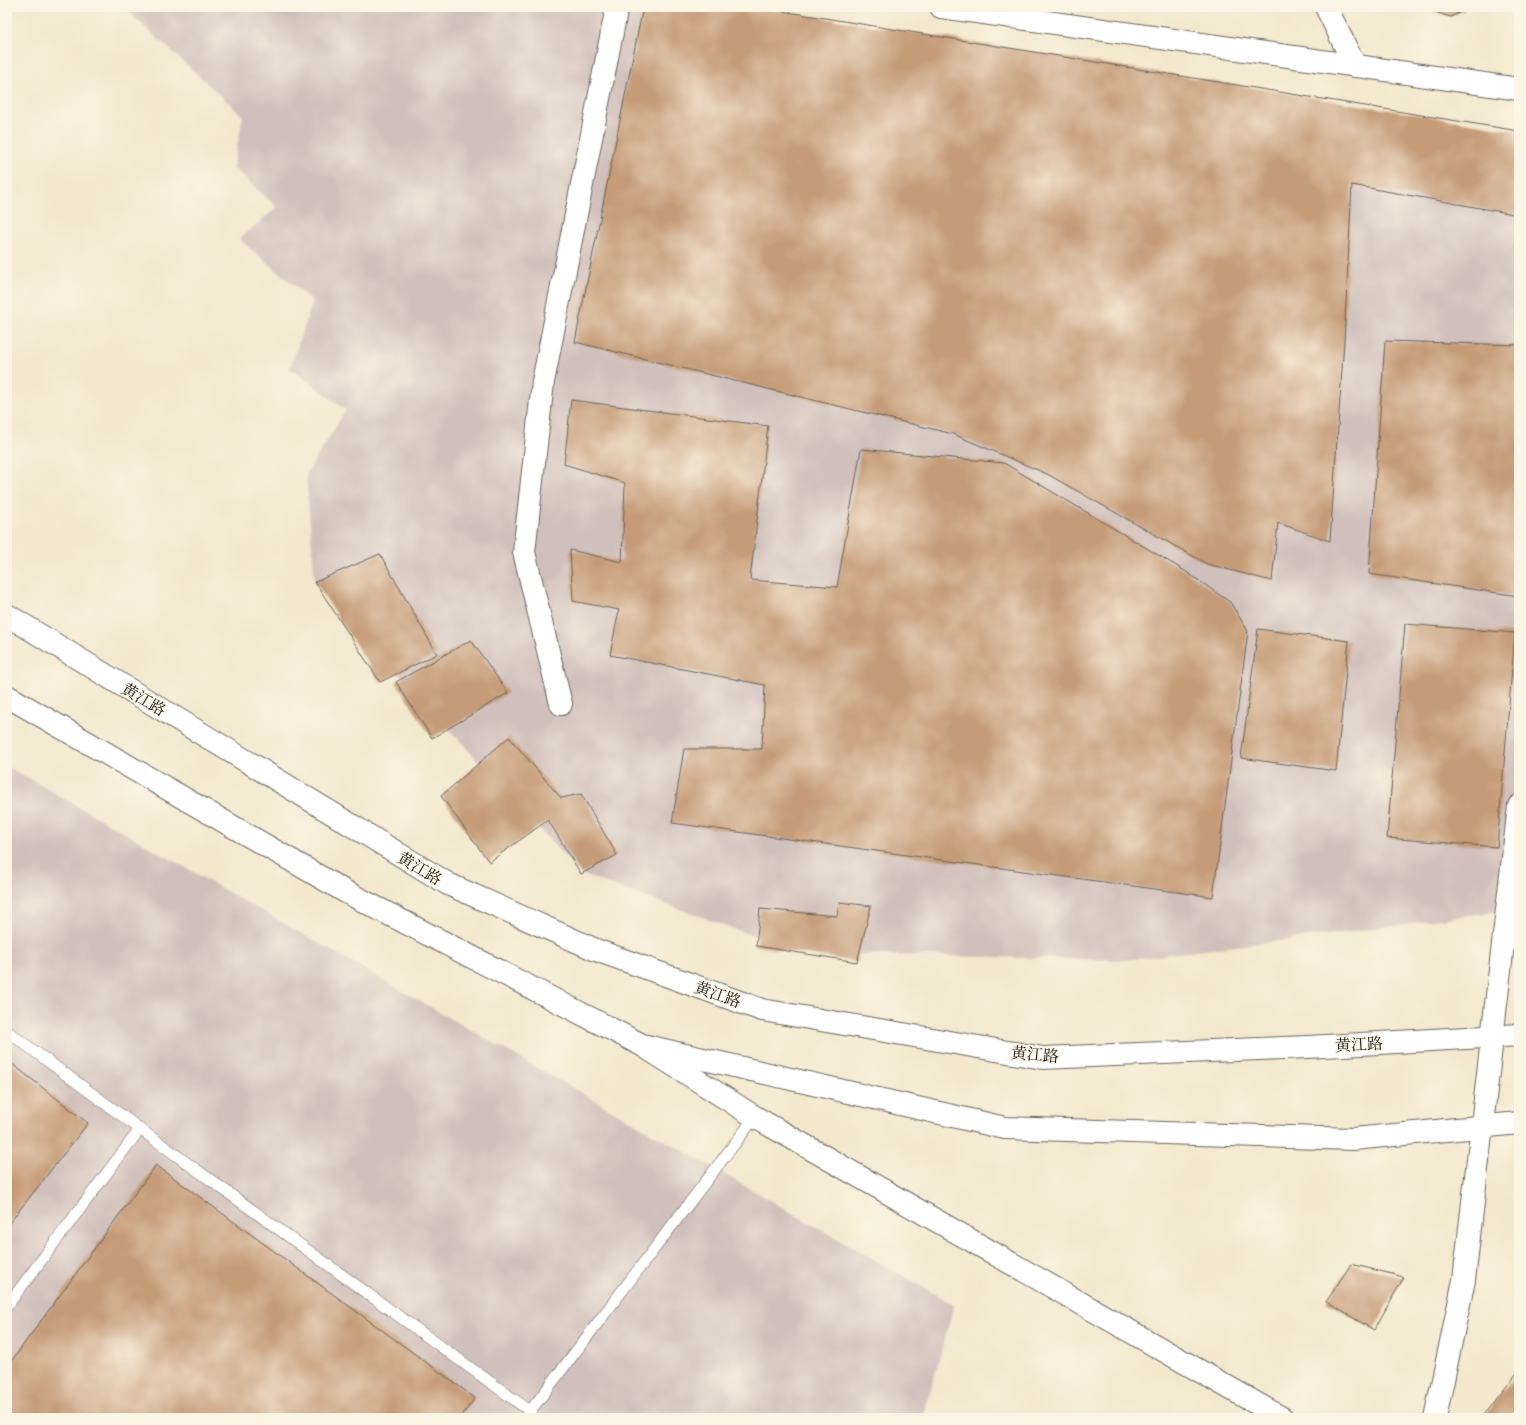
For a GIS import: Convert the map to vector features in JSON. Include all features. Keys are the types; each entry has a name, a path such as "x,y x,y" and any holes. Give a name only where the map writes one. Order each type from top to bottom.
{"main road":[{"path":"561,704 524,552 543,382 617,7"},
{"path":"941,7 1519,89"},
{"path":"1326,7 1354,66"},
{"name":"黄江路","path":"7,615 448,884 596,950 762,1010 1043,1058 1308,1047 1519,1036"},
{"path":"7,696 346,892 642,1045 755,1117 1282,1418"},
{"path":"1435,1418 1464,1280 1519,806"},
{"path":"642,1045 1005,1128 1353,1139 1519,1123"}],"lane":[{"path":"7,1031 528,1414 755,1117"},
{"path":"7,1306 140,1129"}],"shaded area":[{"path":"123,7 751,7 1519,134 1519,908 1342,933 1123,960 802,953 581,874 315,582 306,474 346,410 290,368 313,301 239,239 277,207 233,168 243,116"},
{"path":"7,766 954,1305 923,1418 7,1418"}],"building":[{"path":"643,7 757,7 1519,131 1519,215 1352,185 1344,341 1330,541 1278,523 1272,581 1207,564 1047,474 953,434 575,342"},
{"path":"1418,7 1466,7 1466,9 1451,17"},
{"path":"1385,341 1519,345 1519,596 1369,574"},
{"path":"571,400 768,426 750,580 837,587 861,449 1004,463 1185,571 1230,602 1248,631 1213,897 672,823 684,749 762,749 765,685 610,655 619,610 573,601 570,550 622,562 625,483 564,464"},
{"path":"380,554 437,654 380,682 315,582"},
{"path":"1405,624 1515,633 1497,847 1387,838"},
{"path":"1258,629 1349,641 1336,771 1241,758"},
{"path":"471,640 508,693 432,738 396,682"},
{"path":"509,737 561,798 581,794 617,855 581,874 548,820 489,862 441,796"},
{"path":"839,902 871,906 857,962 756,946 760,909 837,916"},
{"path":"7,1060 88,1123 7,1226"},
{"path":"156,1165 475,1398 460,1418 7,1418 7,1367"},
{"path":"1351,1264 1404,1277 1374,1330 1326,1302"},
{"path":"1517,1373 1519,1375 1519,1418 1482,1418"}]}
